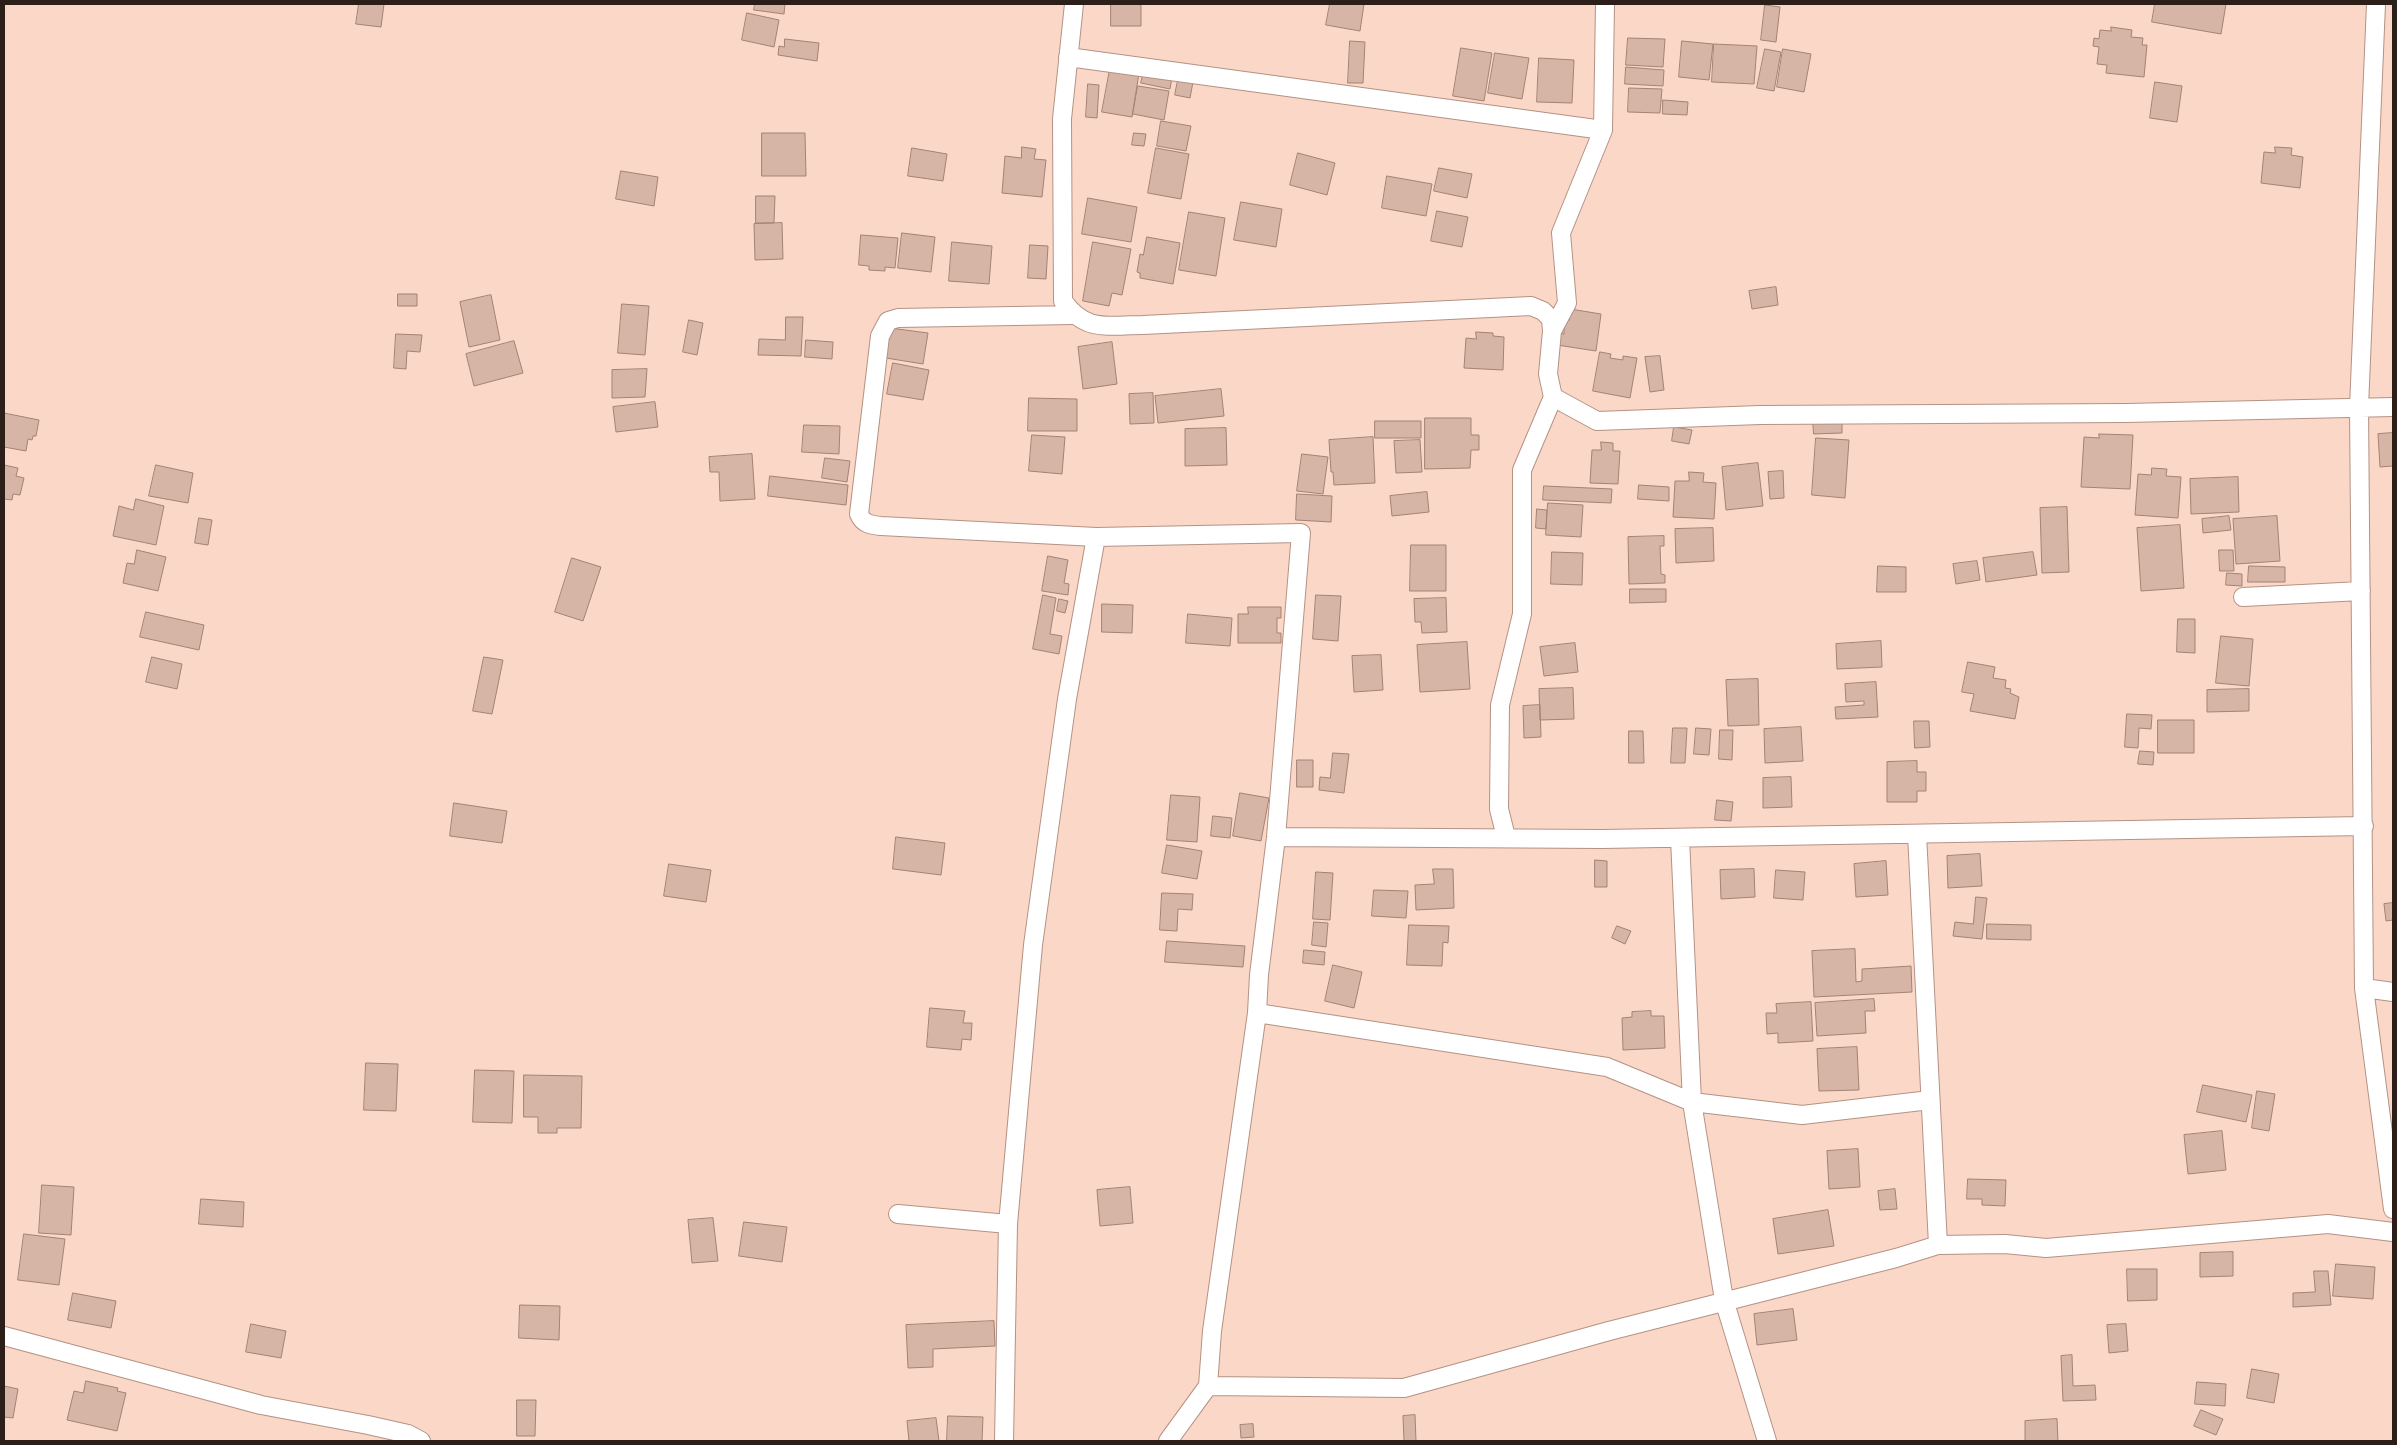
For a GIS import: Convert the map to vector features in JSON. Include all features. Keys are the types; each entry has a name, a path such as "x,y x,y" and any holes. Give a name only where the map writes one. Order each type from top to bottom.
{"street":[{"path":"1074,4 1062,119 1063,301 1072,315 1088,324 1143,325 1531,306 1543,311 1550,319 1552,331 1548,374 1554,397 1522,470 1522,614 1500,705 1499,809 1506,837"},
{"path":"1552,331 1567,303 1562,233 1603,130 1605,4"},
{"path":"2376,4 2359,407 2364,988 2393,1209"},
{"path":"1068,57 1603,130"},
{"path":"1072,315 898,318 888,321 880,336 859,514 862,520 870,525 880,526 1096,537 1301,533 1276,837 1259,975 1257,1013 1212,1331 1208,1386 1168,1441"},
{"path":"1554,397 1597,421 1760,415 2126,413 2393,407"},
{"path":"1004,1441 1008,1224 1032,945 1067,699 1096,537"},
{"path":"2243,597 2361,591"},
{"path":"1276,837 1680,838 2364,826"},
{"path":"1917,834 1938,1245"},
{"path":"1680,838 1692,1102 1724,1300 1726,1301 1767,1441"},
{"path":"2364,988 2393,992"},
{"path":"1257,1013 1607,1067 1692,1102 1802,1115 1930,1100"},
{"path":"898,1214 1008,1224"},
{"path":"1208,1386 1404,1388 1609,1331 1896,1258 1938,1245 2005,1244 2046,1248 2328,1224 2393,1232"},
{"path":"4,1336 261,1405 408,1434 421,1441"}],"building":[{"path":"359,4 384,4 381,27 356,24"},
{"path":"755,4 785,4 784,14 754,10"},
{"path":"1111,4 1141,4 1141,26 1111,26"},
{"path":"1330,4 1364,4 1360,31 1326,25"},
{"path":"2155,4 2226,4 2221,34 2152,22"},
{"path":"1765,5 1780,7 1776,42 1761,40"},
{"path":"747,13 779,20 774,47 742,40"},
{"path":"2111,27 2132,30 2131,37 2143,38 2142,45 2147,45 2144,77 2106,73 2107,65 2097,64 2099,47 2093,46 2094,38 2099,39 2100,30 2111,31"},
{"path":"1628,38 1665,39 1663,67 1626,65"},
{"path":"785,39 819,43 817,61 778,55 779,46 784,47"},
{"path":"1350,41 1365,42 1363,83 1348,83"},
{"path":"1682,41 1713,44 1709,80 1679,77"},
{"path":"1714,44 1757,46 1754,84 1712,82"},
{"path":"1461,48 1492,53 1484,101 1453,96"},
{"path":"1765,49 1781,52 1774,91 1757,88"},
{"path":"1783,49 1811,54 1804,92 1777,87"},
{"path":"1495,53 1529,58 1522,99 1488,93"},
{"path":"1539,58 1574,60 1572,103 1537,102"},
{"path":"1626,67 1664,70 1663,86 1625,84"},
{"path":"1110,69 1139,73 1132,117 1102,112"},
{"path":"1144,71 1172,77 1170,89 1141,83"},
{"path":"1178,80 1193,82 1190,98 1175,95"},
{"path":"2155,82 2182,86 2177,122 2150,118"},
{"path":"1088,84 1099,85 1097,118 1086,117"},
{"path":"1138,86 1169,91 1164,120 1133,114"},
{"path":"1629,88 1662,89 1660,113 1628,112"},
{"path":"1663,100 1688,102 1687,115 1663,114"},
{"path":"1161,121 1191,126 1186,151 1157,146"},
{"path":"762,133 805,133 806,176 762,176"},
{"path":"1134,133 1146,134 1144,146 1132,145"},
{"path":"1022,147 1036,149 1034,159 1046,160 1042,197 1002,193 1005,156 1021,158"},
{"path":"2275,147 2292,148 2291,155 2303,157 2300,188 2261,183 2264,152 2275,153"},
{"path":"912,148 947,154 943,181 908,176"},
{"path":"1156,148 1189,154 1181,199 1148,193"},
{"path":"1298,153 1335,163 1327,195 1290,185"},
{"path":"1439,168 1472,174 1467,198 1434,191"},
{"path":"621,171 658,177 654,206 616,199"},
{"path":"1387,176 1432,184 1426,216 1382,208"},
{"path":"756,196 775,196 774,223 756,223"},
{"path":"1088,198 1137,207 1131,242 1082,234"},
{"path":"1241,202 1282,209 1276,247 1234,240"},
{"path":"1437,211 1468,217 1462,247 1431,241"},
{"path":"1189,212 1225,218 1216,276 1179,270"},
{"path":"782,223 783,259 755,260 754,224"},
{"path":"902,233 935,237 931,272 898,268"},
{"path":"861,235 898,238 895,268 885,267 885,271 869,270 869,266 859,265"},
{"path":"1147,237 1180,243 1173,284 1140,278 1140,273 1137,272 1140,254 1143,255"},
{"path":"952,242 992,246 989,284 949,281"},
{"path":"1093,242 1131,249 1122,295 1112,293 1109,306 1083,301"},
{"path":"1030,245 1048,246 1046,279 1028,278"},
{"path":"1776,287 1778,305 1752,309 1749,291"},
{"path":"398,294 417,294 417,306 398,306"},
{"path":"491,295 500,340 469,347 460,302"},
{"path":"622,304 649,306 645,355 618,353"},
{"path":"1570,309 1601,314 1596,351 1557,345 1558,333 1564,334 1564,319 1569,320"},
{"path":"786,317 803,317 801,356 758,355 759,339 785,340"},
{"path":"689,320 703,323 697,355 683,352"},
{"path":"890,328 928,333 923,364 886,358"},
{"path":"1476,332 1493,333 1493,336 1504,337 1503,370 1464,368 1466,338 1476,339"},
{"path":"396,334 422,335 420,352 407,351 406,369 394,368"},
{"path":"806,340 833,342 832,359 805,357"},
{"path":"514,341 523,373 474,386 466,354"},
{"path":"1112,342 1117,384 1083,389 1078,347"},
{"path":"1600,352 1611,354 1610,358 1623,360 1623,356 1637,358 1630,398 1593,391"},
{"path":"1660,356 1664,390 1650,392 1645,357"},
{"path":"893,363 929,370 923,400 887,394"},
{"path":"647,369 645,397 612,398 612,370"},
{"path":"1221,389 1224,416 1158,423 1155,396"},
{"path":"1153,393 1154,423 1130,424 1129,394"},
{"path":"1029,398 1077,399 1077,431 1028,431"},
{"path":"655,402 658,427 616,432 613,407"},
{"path":"4,413 39,420 36,436 33,436 32,440 28,439 26,451 4,447"},
{"path":"1425,418 1471,418 1471,435 1479,435 1479,450 1471,450 1470,468 1425,469"},
{"path":"1375,421 1421,421 1421,438 1375,438"},
{"path":"1813,421 1842,421 1842,433 1814,434"},
{"path":"804,425 840,426 839,454 802,452"},
{"path":"1674,427 1692,430 1689,444 1672,441"},
{"path":"1226,428 1227,465 1185,466 1185,429"},
{"path":"2393,433 2393,466 2380,467 2378,434"},
{"path":"2099,434 2133,435 2130,489 2081,487 2084,437 2099,438"},
{"path":"1032,435 1065,437 1062,474 1029,471"},
{"path":"1373,437 1375,483 1334,485 1333,472 1331,472 1329,440"},
{"path":"1816,438 1849,440 1845,498 1812,495"},
{"path":"1420,440 1422,472 1396,473 1394,441"},
{"path":"1601,442 1613,443 1613,451 1620,451 1618,484 1590,483 1592,450 1601,450"},
{"path":"752,454 755,499 720,501 719,472 710,472 709,457"},
{"path":"1302,454 1328,457 1323,494 1297,491"},
{"path":"825,458 850,461 847,482 822,478"},
{"path":"1758,463 1763,506 1726,510 1722,467"},
{"path":"4,465 18,468 16,476 24,478 20,495 13,494 12,500 4,499"},
{"path":"156,465 193,473 188,503 149,496"},
{"path":"2152,468 2167,469 2166,476 2181,477 2178,518 2135,515 2138,474 2151,475"},
{"path":"1783,471 1784,498 1770,499 1768,472"},
{"path":"1689,472 1704,473 1703,482 1716,483 1714,519 1673,517 1675,481 1689,481"},
{"path":"770,476 848,485 846,505 768,496"},
{"path":"2238,477 2239,512 2191,514 2190,479"},
{"path":"1639,485 1669,487 1669,501 1638,499"},
{"path":"1544,486 1612,489 1611,503 1543,500"},
{"path":"1427,492 1429,512 1392,516 1390,496"},
{"path":"1297,494 1332,496 1331,522 1296,520"},
{"path":"136,499 164,506 156,545 113,536 119,506 133,510"},
{"path":"1548,503 1583,505 1581,537 1546,535"},
{"path":"2067,507 2069,572 2042,573 2040,508"},
{"path":"1537,509 1547,510 1546,529 1536,528"},
{"path":"2229,516 2231,530 2203,533 2202,519"},
{"path":"2277,516 2280,561 2236,564 2233,519"},
{"path":"199,518 212,520 208,545 195,543"},
{"path":"2180,525 2184,588 2141,591 2137,528"},
{"path":"1713,528 1714,561 1676,563 1675,529"},
{"path":"1664,536 1664,546 1660,546 1661,574 1665,575 1665,583 1629,584 1628,537"},
{"path":"1411,545 1446,545 1446,591 1410,591"},
{"path":"137,550 166,557 158,591 123,583 127,563 134,564"},
{"path":"2219,550 2233,550 2234,571 2220,571"},
{"path":"1552,552 1583,553 1582,585 1551,584"},
{"path":"2033,552 2037,575 1986,582 1983,558"},
{"path":"1048,556 1068,560 1064,583 1069,584 1068,595 1042,591"},
{"path":"572,558 601,567 583,621 555,612"},
{"path":"1977,561 1980,580 1956,584 1953,564"},
{"path":"1878,566 1906,567 1906,592 1877,592"},
{"path":"2249,566 2285,567 2285,582 2248,582"},
{"path":"2227,573 2242,574 2242,586 2226,585"},
{"path":"1630,589 1666,589 1666,602 1630,603"},
{"path":"1043,595 1056,598 1050,634 1062,636 1059,654 1033,649"},
{"path":"1316,595 1341,596 1338,641 1313,639"},
{"path":"1446,598 1447,632 1422,633 1421,622 1415,622 1414,599"},
{"path":"1059,599 1068,601 1065,613 1057,611"},
{"path":"1102,604 1133,605 1132,633 1102,632"},
{"path":"1248,607 1281,607 1281,618 1277,618 1277,633 1281,633 1281,643 1238,643 1238,614 1248,614"},
{"path":"146,612 204,625 199,650 140,637"},
{"path":"1188,614 1232,618 1230,646 1186,643"},
{"path":"2178,619 2195,619 2195,653 2177,652"},
{"path":"2221,636 2253,639 2249,686 2216,683"},
{"path":"1881,641 1882,667 1837,669 1836,644"},
{"path":"1467,642 1470,689 1420,692 1417,645"},
{"path":"1575,643 1578,672 1544,676 1540,647"},
{"path":"1381,655 1383,690 1354,692 1352,656"},
{"path":"152,657 182,664 177,689 146,682"},
{"path":"484,657 503,660 492,714 473,711"},
{"path":"1968,662 1995,667 1993,678 2006,680 2005,688 2011,689 2010,693 2019,697 2015,719 1970,711 1974,694 1962,692"},
{"path":"1758,679 1759,725 1728,726 1726,680"},
{"path":"1876,682 1878,717 1836,719 1835,707 1864,705 1864,701 1846,702 1845,684"},
{"path":"1573,688 1574,719 1540,720 1539,689"},
{"path":"2249,689 2249,711 2207,712 2207,690"},
{"path":"1540,705 1541,737 1524,738 1523,706"},
{"path":"2127,714 2152,715 2151,729 2139,728 2138,748 2125,747"},
{"path":"2158,720 2194,720 2194,753 2158,753"},
{"path":"1914,721 1929,721 1930,747 1915,748"},
{"path":"1801,727 1803,761 1765,763 1764,729"},
{"path":"1673,728 1687,728 1685,763 1671,763"},
{"path":"1696,728 1711,729 1709,755 1694,754"},
{"path":"1720,730 1733,730 1732,760 1719,759"},
{"path":"1629,731 1643,731 1644,763 1629,763"},
{"path":"2140,751 2154,752 2153,765 2138,764"},
{"path":"1333,753 1349,754 1344,793 1319,790 1320,777 1330,778"},
{"path":"1297,760 1313,760 1313,787 1297,787"},
{"path":"1917,761 1917,772 1926,772 1926,791 1917,791 1917,802 1887,802 1887,762"},
{"path":"1791,777 1792,807 1763,808 1763,778"},
{"path":"1240,793 1269,798 1261,841 1233,836"},
{"path":"1171,795 1200,797 1197,842 1167,840"},
{"path":"1717,800 1733,802 1731,821 1715,820"},
{"path":"454,803 507,811 502,843 450,836"},
{"path":"1213,816 1232,818 1230,838 1211,836"},
{"path":"896,837 945,843 941,875 893,869"},
{"path":"1167,845 1202,851 1197,879 1162,873"},
{"path":"1980,854 1982,886 1948,888 1947,856"},
{"path":"1595,860 1607,861 1607,887 1595,887"},
{"path":"1886,861 1888,895 1856,897 1854,864"},
{"path":"669,864 711,870 706,902 664,896"},
{"path":"1433,869 1453,869 1454,908 1416,910 1415,885 1434,884"},
{"path":"1754,869 1755,897 1721,899 1720,870"},
{"path":"1776,870 1805,872 1803,900 1774,898"},
{"path":"1316,872 1333,873 1330,920 1313,919"},
{"path":"1374,890 1408,891 1406,918 1372,916"},
{"path":"1162,893 1193,894 1192,910 1178,909 1177,931 1160,930"},
{"path":"1976,897 1987,898 1982,939 1953,936 1955,922 1973,924"},
{"path":"2393,903 2393,920 2386,921 2384,904"},
{"path":"1314,922 1328,923 1326,947 1312,945"},
{"path":"1987,924 2031,925 2031,940 1987,939"},
{"path":"1409,925 1449,926 1448,943 1443,942 1442,966 1407,965"},
{"path":"1617,926 1631,931 1625,944 1612,938"},
{"path":"1167,941 1245,946 1243,967 1165,962"},
{"path":"1855,949 1856,982 1862,981 1862,969 1911,966 1912,992 1814,997 1812,951"},
{"path":"1304,950 1325,952 1324,965 1303,963"},
{"path":"1333,965 1362,972 1354,1008 1325,1001"},
{"path":"1874,999 1875,1011 1865,1011 1866,1033 1817,1036 1815,1003"},
{"path":"1811,1002 1813,1041 1778,1043 1778,1033 1767,1034 1766,1013 1777,1013 1776,1004"},
{"path":"930,1008 965,1011 963,1023 972,1023 971,1040 962,1039 961,1050 927,1047"},
{"path":"1651,1011 1651,1016 1664,1016 1665,1048 1623,1050 1622,1018 1632,1017 1632,1012"},
{"path":"1857,1047 1859,1090 1819,1091 1817,1049"},
{"path":"366,1063 398,1064 396,1111 364,1110"},
{"path":"475,1070 514,1071 512,1123 473,1122"},
{"path":"524,1075 582,1076 581,1128 557,1128 557,1133 538,1133 538,1117 524,1117"},
{"path":"2203,1085 2252,1095 2246,1122 2197,1112"},
{"path":"2257,1091 2275,1094 2269,1131 2252,1128"},
{"path":"2222,1131 2226,1170 2188,1174 2184,1135"},
{"path":"1858,1149 1860,1187 1829,1189 1827,1151"},
{"path":"1968,1179 2006,1180 2005,1206 1982,1205 1982,1199 1967,1199"},
{"path":"42,1185 74,1187 71,1235 39,1233"},
{"path":"1130,1187 1133,1223 1100,1226 1097,1190"},
{"path":"1895,1189 1897,1209 1880,1210 1878,1191"},
{"path":"201,1199 244,1202 243,1227 199,1224"},
{"path":"1828,1210 1834,1246 1778,1254 1773,1219"},
{"path":"713,1218 718,1261 692,1263 688,1220"},
{"path":"744,1222 787,1227 782,1262 739,1256"},
{"path":"24,1234 65,1239 59,1285 18,1280"},
{"path":"2233,1252 2233,1276 2200,1277 2200,1253"},
{"path":"2336,1264 2375,1267 2373,1299 2333,1296"},
{"path":"2127,1269 2157,1269 2157,1300 2128,1301"},
{"path":"2314,1271 2328,1271 2331,1305 2293,1307 2293,1293 2315,1292"},
{"path":"73,1293 116,1301 111,1328 68,1320"},
{"path":"520,1305 560,1306 559,1340 519,1338"},
{"path":"1793,1309 1797,1340 1757,1345 1754,1314"},
{"path":"994,1321 995,1346 933,1349 933,1367 908,1368 906,1325"},
{"path":"251,1324 286,1331 281,1358 246,1352"},
{"path":"2126,1324 2128,1351 2109,1353 2107,1325"},
{"path":"2072,1355 2073,1386 2095,1385 2096,1400 2063,1401 2061,1356"},
{"path":"2252,1369 2279,1374 2274,1403 2247,1398"},
{"path":"86,1381 118,1388 117,1391 126,1393 117,1431 67,1420 74,1391 83,1393"},
{"path":"2197,1382 2226,1384 2225,1406 2195,1404"},
{"path":"4,1386 18,1389 13,1418 4,1417"},
{"path":"517,1400 536,1400 535,1436 517,1436"},
{"path":"2201,1410 2223,1419 2216,1435 2194,1426"},
{"path":"1415,1415 1416,1441 1404,1441 1403,1416"},
{"path":"948,1416 983,1417 982,1441 947,1441"},
{"path":"936,1418 939,1441 909,1441 907,1421"},
{"path":"2057,1419 2058,1441 2025,1441 2025,1421"},
{"path":"1253,1424 1254,1437 1241,1438 1240,1425"}]}
